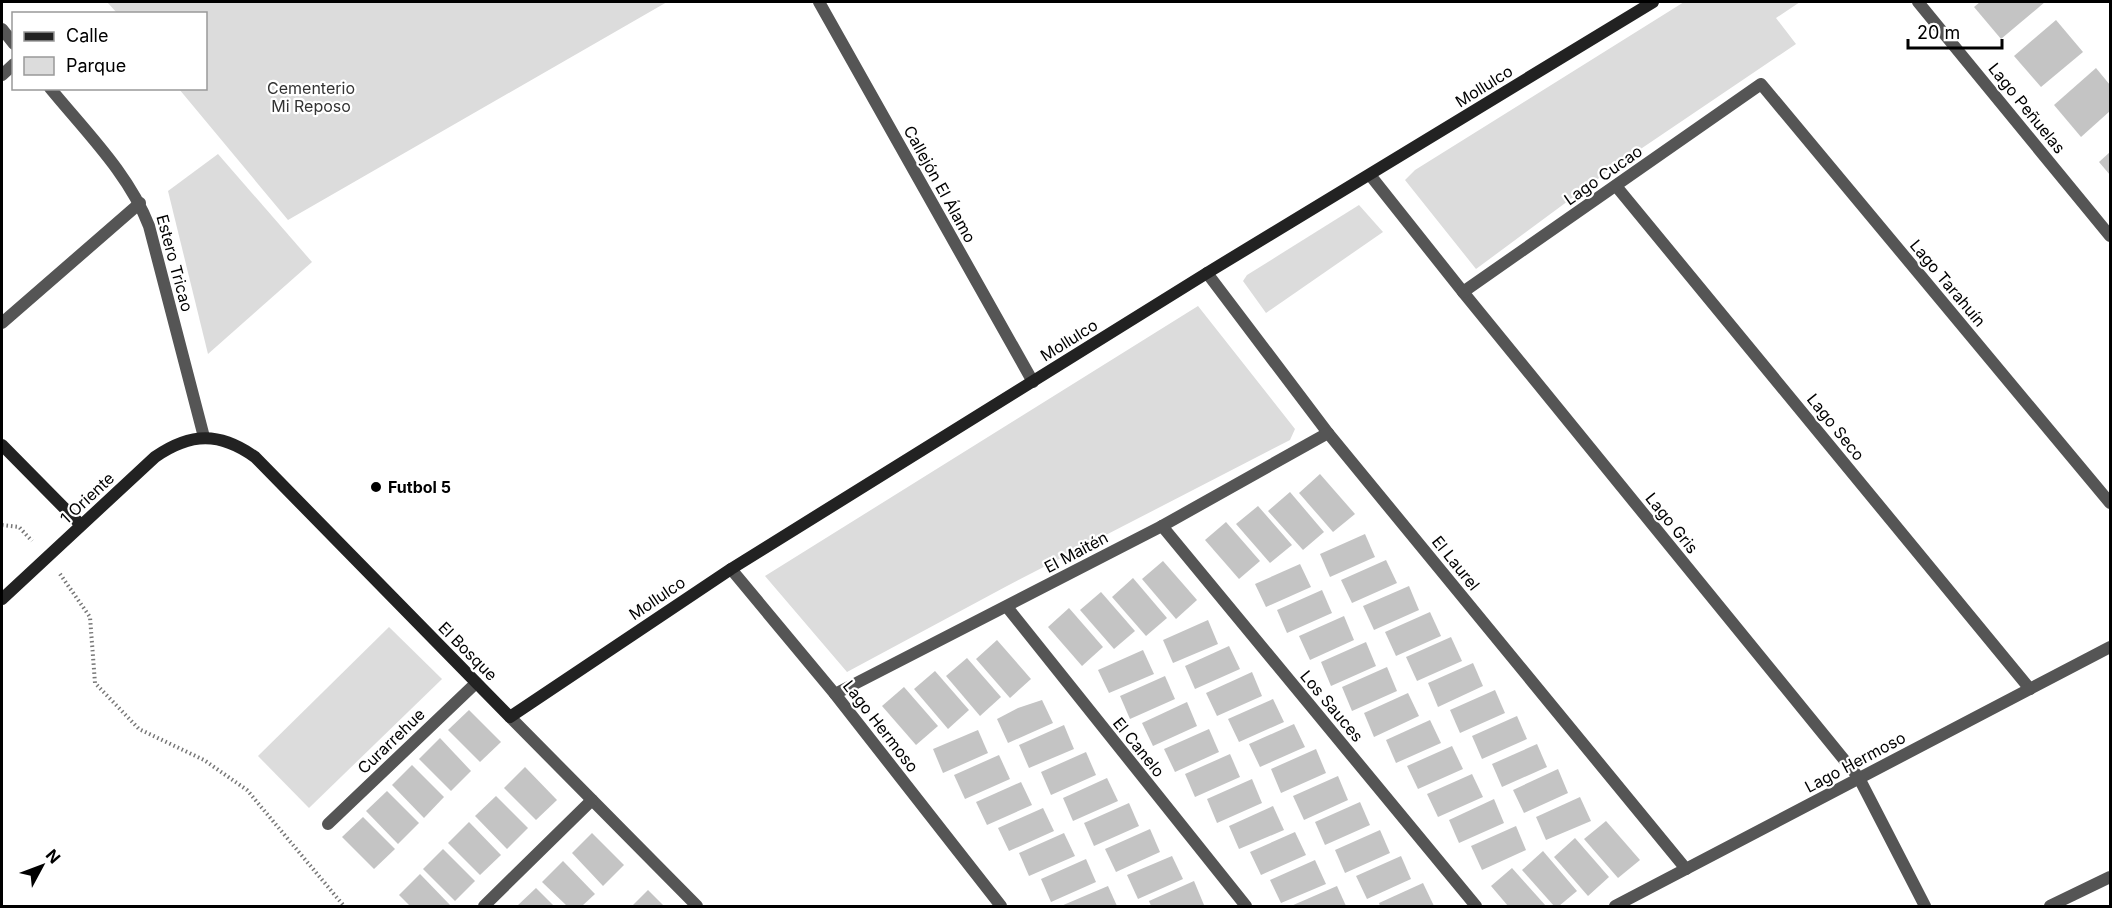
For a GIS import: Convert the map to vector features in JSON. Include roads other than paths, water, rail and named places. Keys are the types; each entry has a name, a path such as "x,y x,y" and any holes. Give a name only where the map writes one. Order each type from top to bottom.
{"street":[{"name":"Callejón El Álamo","path":"819,2 1033,382"},
{"name":"Mollulco","path":"510,717 731,568 1207,273 1653,2"},
{"name":"Lago Peñuelas","path":"1918,2 2110,236"},
{"path":"2,29 12,42"},
{"name":"Lago Cucao","path":"1463,292 1761,84"},
{"name":"Lago Tarahuín","path":"1761,84 2110,503"},
{"name":"Estero Tricao","path":"52,90 123,176 140,202 149,226 204,437"},
{"name":"Lago Gris","path":"1370,175 1859,778 1925,906"},
{"name":"Lago Seco","path":"1616,186 2030,689"},
{"path":"2,323 140,202"},
{"name":"El Laurel","path":"1207,273 1328,433 1686,869"},
{"name":"El Maitén","path":"835,694 1162,526 1328,433"},
{"name":"1 Oriente","path":"2,599 155,457 186,440 204,437"},
{"name":"El Bosque","path":"204,437 240,446 255,457 697,906"},
{"path":"2,445 81,525"},
{"name":"Los Sauces","path":"1162,526 1476,906"},
{"name":"Lago Hermoso","path":"731,568 835,694 1001,906"},
{"name":"El Canelo","path":"1007,607 1246,906"},
{"name":"Lago Hermoso","path":"1615,906 2110,647"},
{"name":"Curarrehue","path":"328,824 476,683"},
{"path":"484,906 592,800"},
{"path":"2050,906 2110,877"}],"place":[{"name":"Futbol 5","path":"376,487"}],"park label":[{"name":"Cementerio Mi Reposo","path":"311,97"}]}
